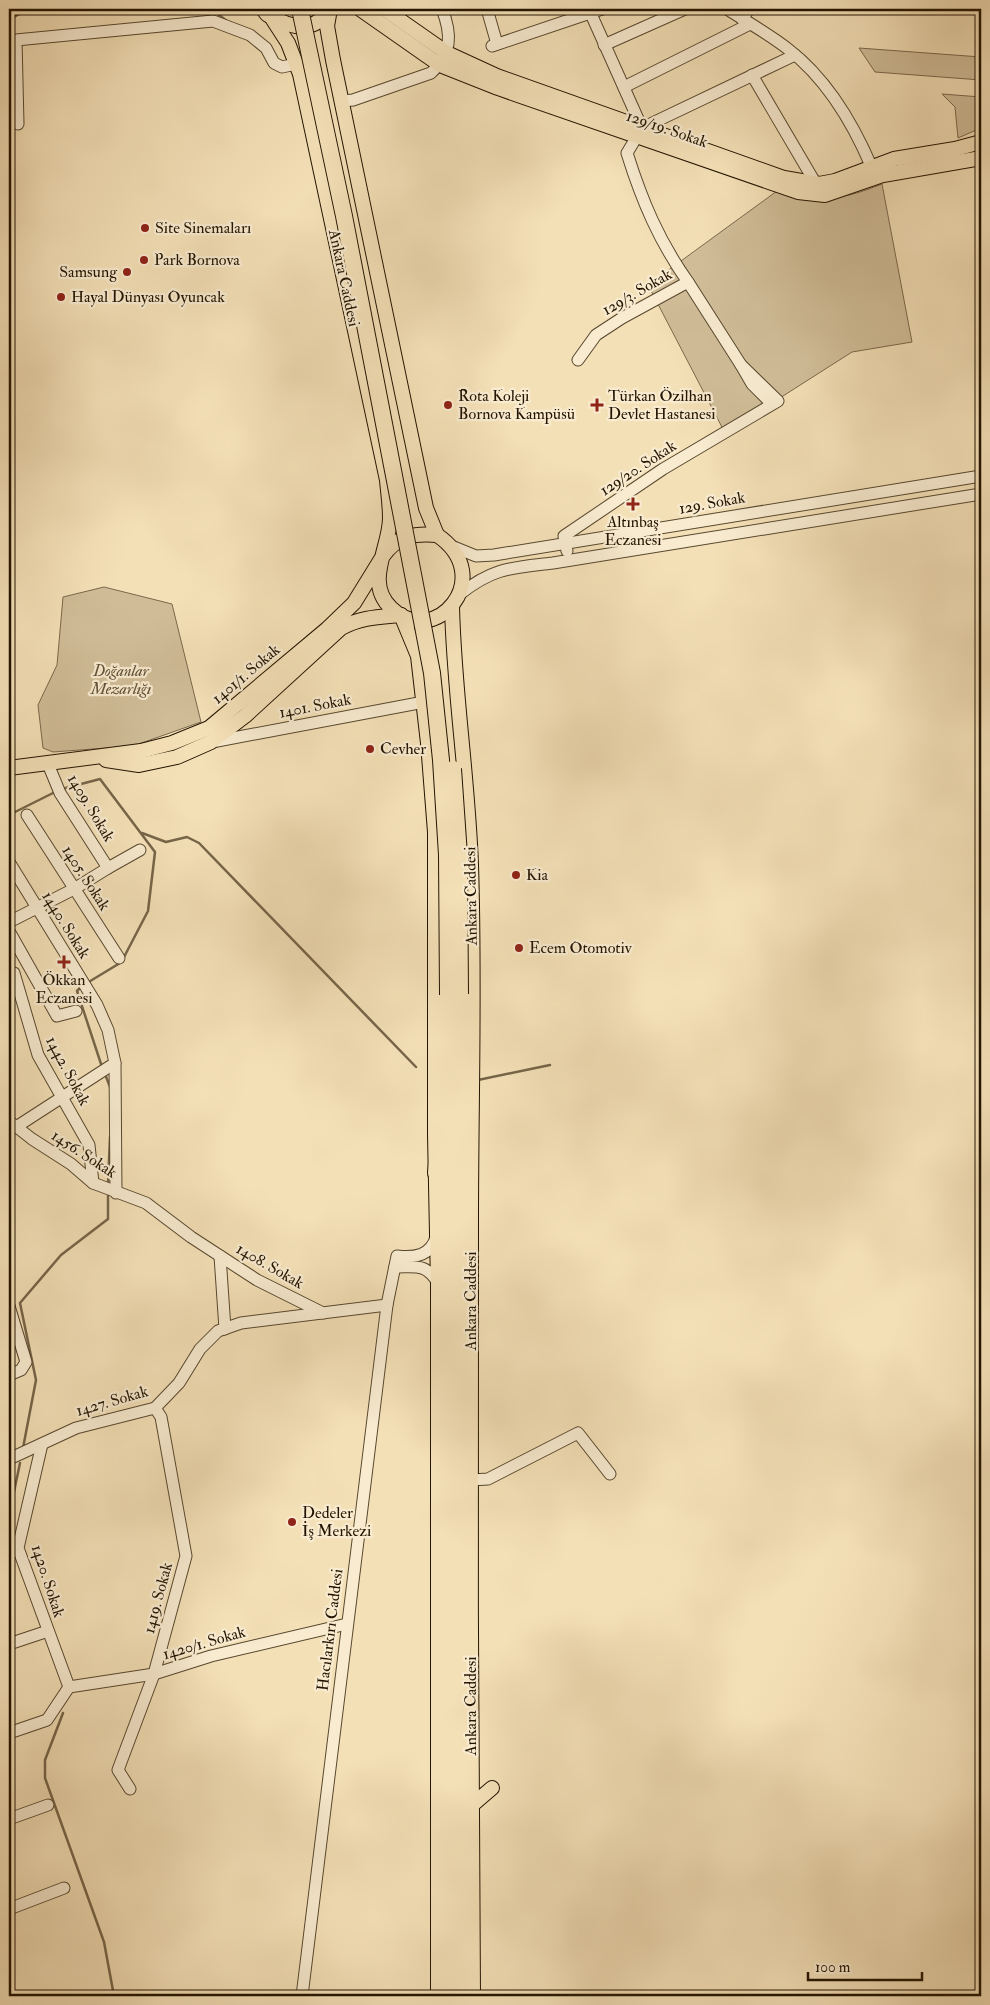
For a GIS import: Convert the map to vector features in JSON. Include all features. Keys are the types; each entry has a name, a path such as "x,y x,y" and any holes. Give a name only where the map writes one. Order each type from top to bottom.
{"highway":[{"name":"Ankara Caddesi","path":"300,9 344,216 432,673 441,760 461,1121 461,1996"},
{"name":"Ankara Caddesi","path":"312,9 425,573 443,674 452,758 458,855 454,995 448,1055 449,1996"},
{"path":"461,1121 471,1047"},
{"path":"436,1173 448,1055"},
{"path":"461,1462 471,1582"},
{"path":"439,1665 449,1770"}],"main road":[{"path":"266,10 292,27 311,25 324,16 329,9"},
{"name":"Ankara Caddesi","path":"329,9 326,26 426,508 437,535 456,553 463,569 463,583 460,594 452,607 453,656 465,770 471,865 473,1002 471,1047 470,1736 473,1996"},
{"name":"129/19. Sokak","path":"360,9 444,59 523,86 769,184 818,195 834,193 883,175 981,158"},
{"name":"129/19. Sokak","path":"384,9 444,59"},
{"name":"Ankara Caddesi","path":"266,10 288,42 296,64 339,251 387,480 390,518 378,573 380,592 390,608 401,615 418,656 424,702 435,832 439,1665 438,1996"},
{"name":"129/19. Sokak","path":"638,132 784,178 816,184 835,182 894,159 955,149 979,141"},
{"path":"383,556 400,539 421,534 437,535"},
{"name":"1401/1. Sokak","path":"9,768 141,751 172,743 209,728 327,629 354,603 383,556"},
{"path":"401,615 424,620 440,616 452,607"},
{"name":"1401/1. Sokak","path":"92,758 139,766 177,757 211,742 245,716 341,628 353,621 401,615"},
{"path":"9,758 35,760 48,764"},
{"path":"470,1736 482,1751"},
{"path":"471,1806 492,1788"}],"street":[{"path":"342,102 353,100 431,73 444,59 450,34 446,9"},
{"path":"487,9 495,45 602,9"},
{"path":"604,46 685,9"},
{"path":"727,9 795,55 830,90 872,168"},
{"path":"624,87 746,22 749,9"},
{"path":"591,14 624,87 638,132"},
{"path":"18,124 13,93 16,40 213,21 258,40 266,48 274,63 282,67 296,64"},
{"path":"688,282 667,252 640,193 626,153 638,132 795,55"},
{"path":"752,75 816,184"},
{"name":"129/3. Sokak","path":"578,360 592,339 603,330 688,282 741,365 775,403"},
{"name":"129/20. Sokak","path":"565,544 564,536 663,469 775,403"},
{"name":"129. Sokak","path":"449,545 476,556 565,544 981,476"},
{"name":"129. Sokak","path":"460,594 494,572 981,494"},
{"path":"565,544 569,560"},
{"name":"1401. Sokak","path":"211,742 424,702"},
{"name":"1409. Sokak","path":"48,764 60,793 108,868"},
{"name":"1405. Sokak","path":"27,815 119,958"},
{"name":"1409. Sokak","path":"9,922 74,889 140,850"},
{"name":"1440. Sokak","path":"9,862 36,909 97,1005 108,1030 115,1063 116,1193"},
{"path":"9,931 57,1016 76,1011"},
{"path":"12,974 21,972 28,964"},
{"name":"1442. Sokak","path":"12,974 38,1055 89,1145 93,1183"},
{"path":"12,1124 63,1097 115,1063"},
{"name":"1456. Sokak","path":"12,1124 71,1164 93,1183 146,1203 220,1256"},
{"name":"Hacılarkırı Caddesi","path":"302,1996 387,1305 397,1256 415,1256 425,1253 433,1247 437,1231"},
{"name":"1408. Sokak","path":"220,1256 257,1280 323,1313"},
{"name":"1408. Sokak","path":"220,1256 225,1329 241,1323 387,1305"},
{"path":"395,1268 426,1268 432,1273 438,1284"},
{"path":"9,1306 26,1362 21,1370 9,1375"},
{"name":"1427. Sokak","path":"9,1459 76,1428 155,1408 179,1383 200,1349 218,1331 225,1329"},
{"name":"1419. Sokak","path":"130,1789 118,1770 154,1674 186,1556 161,1417 155,1408"},
{"path":"471,1480 488,1479 578,1433 610,1474"},
{"name":"1420. Sokak","path":"42,1444 13,1549 48,1631 69,1687"},
{"name":"1420/1. Sokak","path":"69,1687 154,1674 211,1656 347,1624"},
{"path":"9,1644 48,1631"},
{"path":"9,1733 47,1720 69,1687"},
{"path":"9,1819 48,1805"},
{"path":"9,1909 64,1888"}],"green space":[{"path":"859,48 981,57 981,80 875,72"},
{"path":"942,94 981,97 981,128 958,138 955,107"},
{"path":"882,184 912,342 852,352 725,433 648,285 777,191 806,197 830,198 854,194"},
{"name":"Doğanlar Mezarlığı","path":"104,587 172,604 201,722 133,746 53,752 43,748 38,705 57,665 63,597"}],"waterway":[{"path":"9,20 28,9"},
{"path":"211,9 227,21"},
{"path":"62,789 100,779 155,852 148,911 123,959"},
{"path":"9,815 55,792"},
{"path":"142,833 166,842 187,837 199,843 416,1067"},
{"path":"87,983 120,963"},
{"path":"81,987 77,991 102,1067"},
{"path":"478,1080 550,1065"},
{"path":"105,1074 110,1087"},
{"path":"108,1184 110,1137"},
{"path":"23,1448 36,1380 20,1303 61,1255 108,1219 108,1196"},
{"path":"9,1516 20,1463"},
{"path":"63,1713 45,1760 45,1778 104,1942 114,1996"}],"place":[{"name":"Site Sinemaları","path":"145,228"},
{"name":"Park Bornova","path":"144,260"},
{"name":"Samsung","path":"127,272"},
{"name":"Hayal Dünyası Oyuncak","path":"61,297"},
{"name":"Rota Koleji Bornova Kampüsü","path":"448,405"},
{"name":"Türkan Özilhan Devlet Hastanesi","path":"597,405"},
{"name":"Altınbaş Eczanesi","path":"633,504"},
{"name":"Cevher","path":"370,749"},
{"name":"Kia","path":"516,875"},
{"name":"Ecem Otomotiv","path":"519,948"},
{"name":"Ökkan Eczanesi","path":"64,962"},
{"name":"Dedeler İş Merkezi","path":"292,1522"}]}
